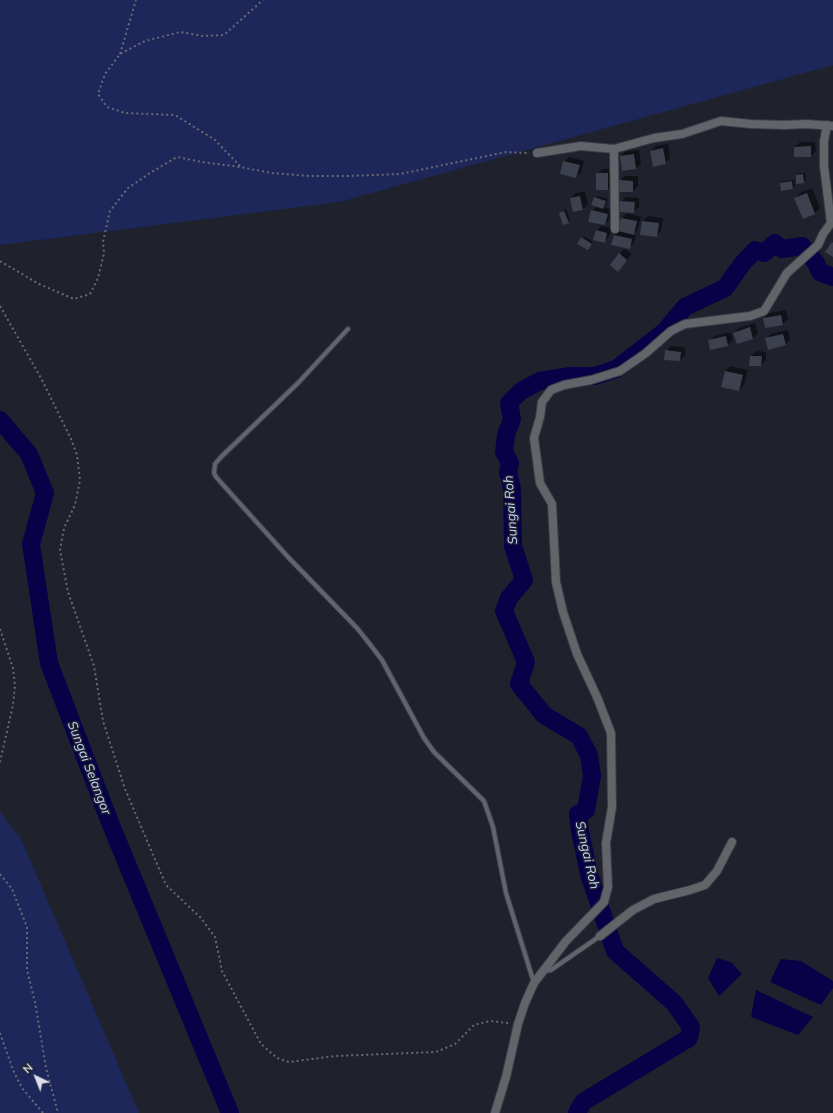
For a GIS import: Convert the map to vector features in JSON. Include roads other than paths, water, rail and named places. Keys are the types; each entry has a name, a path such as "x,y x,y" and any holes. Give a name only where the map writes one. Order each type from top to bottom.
{"street":[{"path":"495,1113 506,1077 518,1024 534,983 566,941 604,902 608,887 606,836 612,807 611,734 597,697 577,654 563,612 556,582 552,504 540,483 534,438 540,417 542,402 551,390 564,385 591,380 620,371 646,353 671,331 685,324 759,314 771,302 787,273 818,245 831,223 824,166 824,140 830,125 752,124 721,121 682,134 654,138 614,149 581,146 537,153"},
{"path":"614,149 615,228"},
{"path":"600,936 633,910 654,898 705,885 717,871 732,842"}],"lane":[{"path":"348,329 298,383 221,457 215,464 214,473 288,557 369,642 382,660 424,738 434,752 484,801 493,826 506,893 534,983"},
{"path":"542,972 551,970 600,936"}],"waterway":[{"name":"Sungai Roh","path":"577,1113 583,1102 689,1038 691,1027 674,1003 615,951 589,874 580,831 578,814 586,810 592,776 589,755 579,736 544,715 519,684 526,662 504,611 509,598 524,580 513,546 512,489 508,472 510,463 504,452 506,435 512,419 509,403 521,391 540,381 570,376 595,376 616,369 665,331 685,307 725,288 742,264 755,250 764,253 775,243 782,249 802,246 816,263 820,272 833,277"},
{"name":"Sungai Selangor","path":"0,420 29,454 45,493 31,544 49,663 111,825 230,1113"}]}
